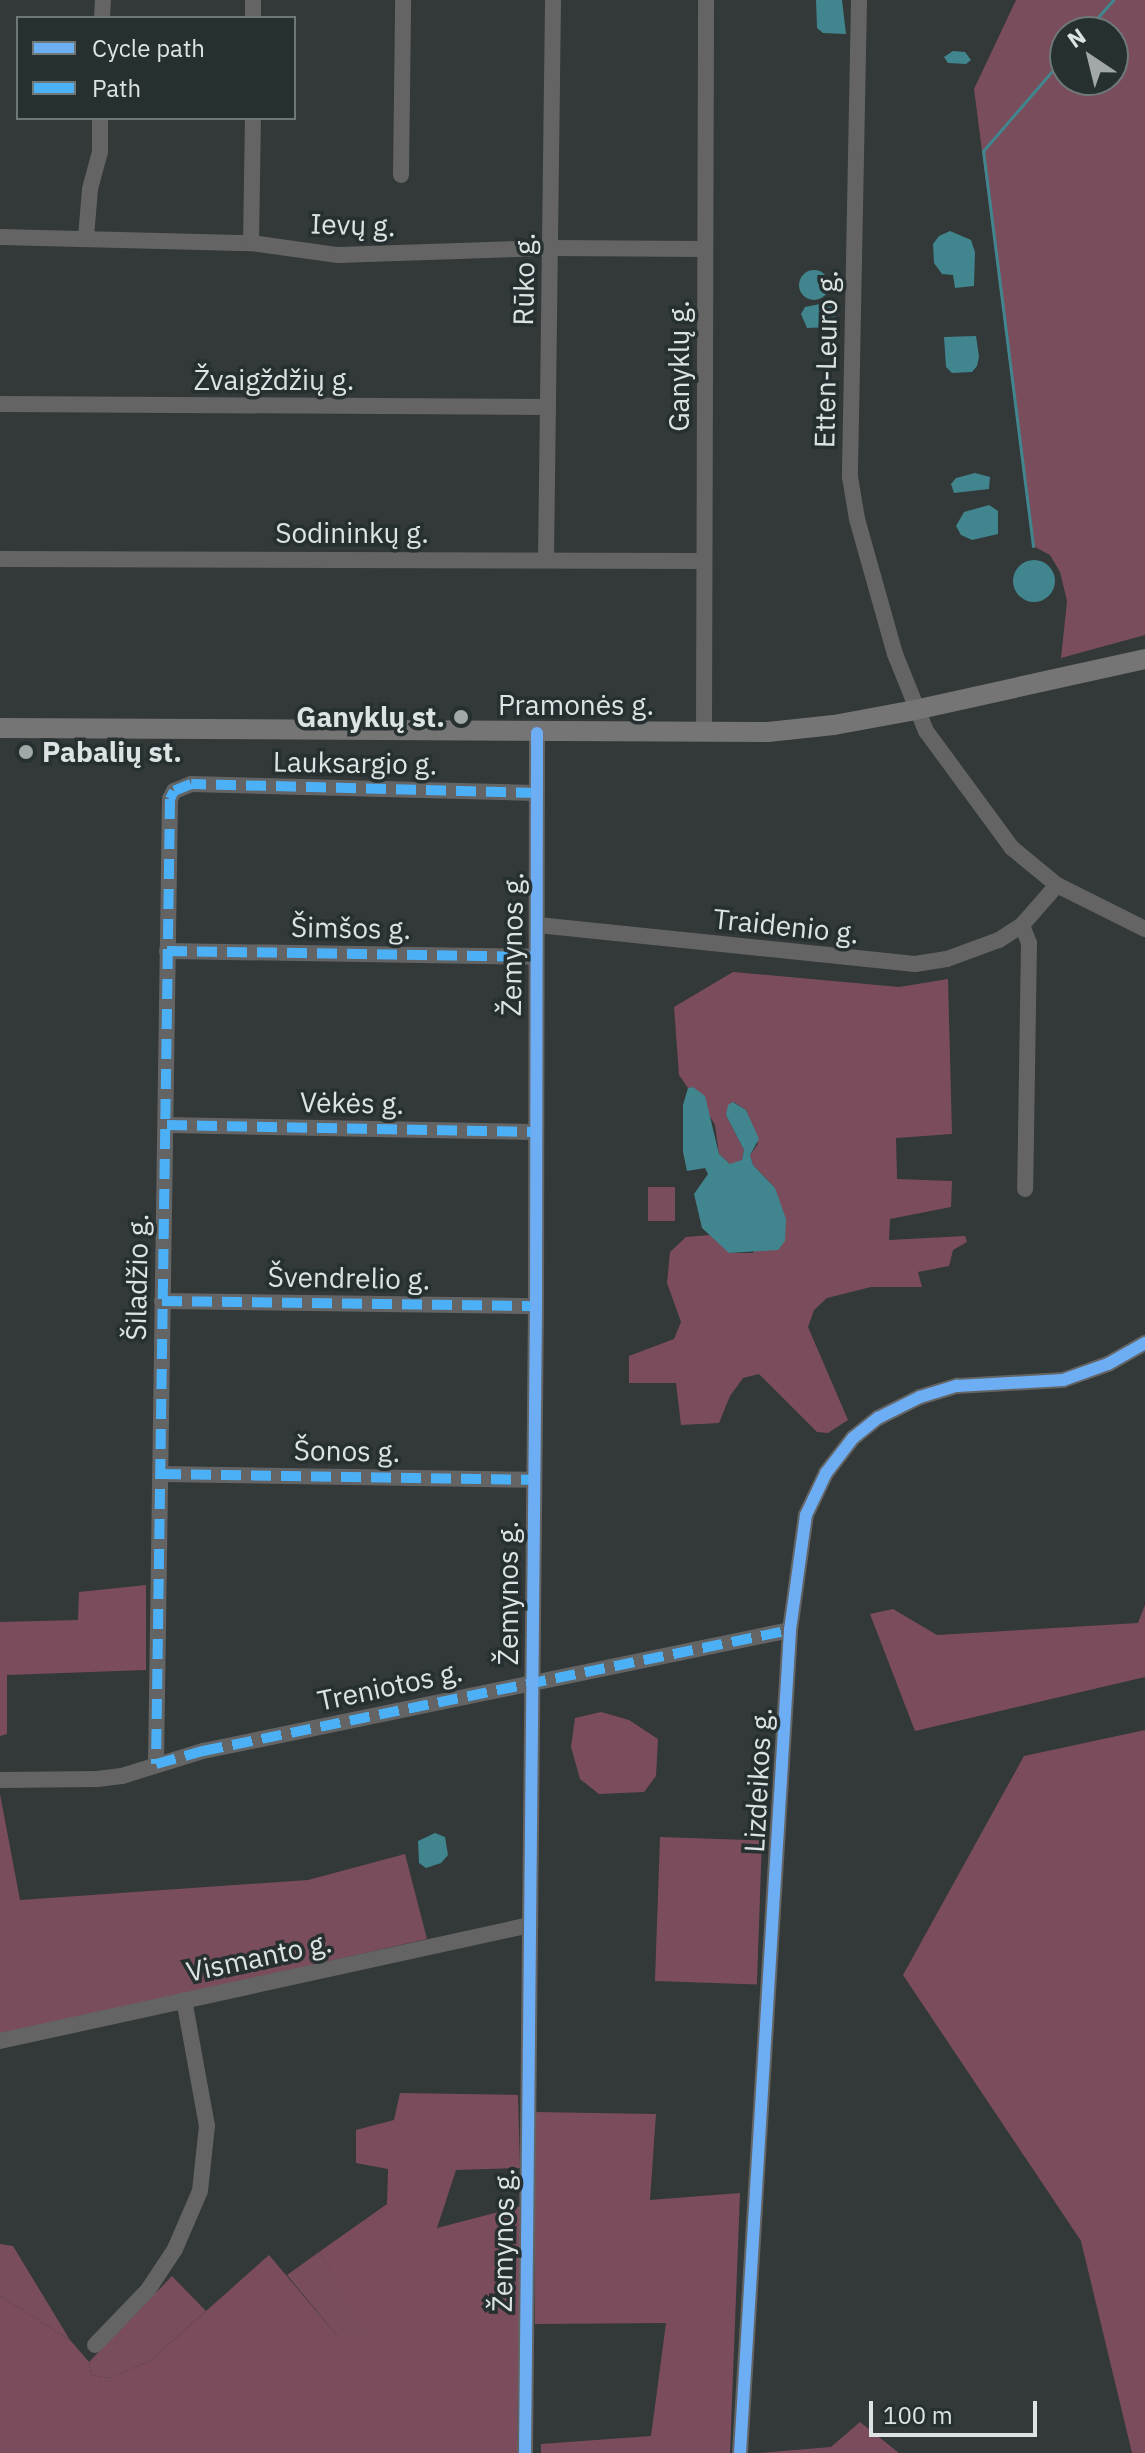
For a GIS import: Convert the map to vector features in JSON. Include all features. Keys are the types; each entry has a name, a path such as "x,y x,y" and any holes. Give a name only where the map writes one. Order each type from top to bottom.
{"main road":[{"name":"Pramonės g.","path":"0,728 537,733 799,730 915,710 1145,659"}],"street":[{"path":"401,175 403,0"},
{"name":"Rūko g.","path":"546,559 553,0"},
{"name":"Ganyklų g.","path":"704,733 706,0"},
{"name":"Etten-Leuro g.","path":"859,0 850,477 871,571 915,710 926,731 1012,848 1057,885 1145,929"},
{"path":"86,237 90,189 100,152 100,120"},
{"path":"251,243 253,120"},
{"name":"Ievų g.","path":"0,237 251,243 338,255 551,248 705,249"},
{"name":"Žvaigždžių g.","path":"0,404 548,407"},
{"name":"Sodininkų g.","path":"0,559 704,561"},
{"name":"Žemynos g.","path":"525,2453 536,1306 534,957 538,925 537,733"},
{"name":"Lauksargio g.","path":"174,791 191,784 536,793"},
{"name":"Šiladžio g.","path":"156,1764 167,951 170,799 174,791"},
{"name":"Traidenio g.","path":"538,925 915,964 976,950 1022,925 1057,885"},
{"path":"1022,925 1029,943 1025,1189"},
{"name":"Šimšos g.","path":"167,951 534,957"},
{"name":"Vėkės g.","path":"167,1125 536,1132"},
{"name":"Švendrelio g.","path":"162,1301 536,1306"},
{"name":"Lizdeikos g.","path":"740,2453 790,1630 806,1515 826,1473 853,1438 878,1418 920,1397 957,1386 1063,1380 1108,1364 1145,1343"},
{"name":"Šonos g.","path":"161,1474 532,1480"},
{"name":"Treniotos g.","path":"0,1780 97,1779 532,1683 790,1630"},
{"name":"Vismanto g.","path":"0,2041 530,1925"},
{"path":"95,2345 155,2280 175,2249 200,2191 207,2126 184,2000"}],"shaded area":[{"path":"1016,0 1145,0 1145,635 1061,658 1067,601 1060,572 1050,555 1033,546 974,89"},
{"path":"733,972 899,987 948,979 952,1134 896,1138 897,1179 952,1181 951,1207 890,1219 889,1240 965,1236 967,1242 953,1250 949,1266 918,1272 922,1287 871,1287 827,1298 814,1310 808,1327 848,1420 828,1433 817,1432 759,1374 743,1378 730,1396 719,1423 681,1425 676,1383 629,1383 629,1356 674,1339 681,1322 667,1283 670,1252 686,1237 710,1235 730,1253 753,1253 775,1188 753,1165 750,1155 758,1144 746,1110 734,1102 726,1115 744,1150 742,1160 736,1165 730,1164 719,1154 715,1125 693,1087 688,1088 679,1075 674,1007"},
{"path":"648,1187 675,1187 675,1221 648,1221"},
{"path":"146,1585 146,1670 7,1675 7,1734 0,1736 0,1622 78,1620 79,1592"},
{"path":"1145,1605 1145,1677 915,1731 870,1614 893,1609 937,1635 1138,1623"},
{"path":"601,1712 629,1720 658,1739 656,1776 644,1792 599,1794 580,1779 571,1747 575,1718"},
{"path":"1145,1730 1145,2453 1132,2453 1081,2241 903,1975 1024,1756"},
{"path":"0,1794 20,1900 308,1880 405,1854 427,1939 0,2035"},
{"path":"660,1837 762,1841 757,1984 655,1981"},
{"path":"400,2093 518,2095 520,2168 456,2170 437,2228 521,2206 517,2453 0,2453 0,2296 70,2340 89,2362 91,2375 109,2378 150,2361 269,2255 339,2338 369,2338 319,2252 387,2204 388,2169 356,2163 356,2130 394,2120"},
{"path":"535,2112 656,2114 650,2200 740,2193 730,2453 541,2453 541,2444 651,2436 666,2323 535,2324"},
{"path":"0,2244 13,2246 70,2340 0,2296"},
{"path":"319,2252 370,2338 339,2338 287,2275"},
{"path":"172,2276 206,2311 150,2361 109,2378 91,2375 89,2362"},
{"path":"860,2422 899,2453 759,2453 831,2447"}],"water":[{"path":"816,0 842,0 846,34 823,33 817,28"},
{"path":"953,51 965,52 971,60 966,64 948,63 944,57"},
{"path":"950,231 971,240 975,252 974,286 955,288 953,275 942,274 934,263 933,244 939,236"},
{"path":"814,270 820,271 828,279 828,291 820,299 814,300 808,299 800,291 799,285 800,279 808,271"},
{"path":"830,302 837,310 831,327 807,328 801,314 805,307"},
{"path":"976,336 977,366 972,372 952,373 946,367 944,337"},
{"path":"975,473 990,477 989,489 954,493 951,484 956,478"},
{"path":"989,505 998,511 998,534 972,540 961,535 956,526 964,512"},
{"path":"1034,560 1049,566 1055,581 1049,596 1034,602 1019,596 1013,581 1019,566"},
{"path":"693,1087 705,1096 719,1154 730,1164 742,1160 744,1150 726,1115 728,1105 733,1102 746,1110 759,1139 750,1155 753,1165 775,1188 786,1219 785,1241 778,1250 729,1253 702,1228 694,1194 708,1174 705,1168 687,1171 683,1152 683,1105 688,1088"},
{"path":"435,1833 445,1837 448,1855 441,1863 426,1868 419,1863 418,1841"}],"waterway":[{"path":"1099,16 1113,0"},
{"path":"1033,546 983,151 1049,75"}],"marked path":[{"path":"536,793 191,784 174,791 170,799 156,1764 203,1751 790,1630"},
{"path":"167,951 534,957"},
{"path":"167,1125 536,1132"},
{"path":"162,1301 536,1306"},
{"path":"161,1474 532,1480"}],"cycle path":[{"path":"525,2453 536,1306 537,733"},
{"path":"740,2453 790,1630 806,1515 826,1473 853,1438 878,1418 920,1397 957,1386 1063,1380 1108,1364 1145,1343"}],"place":[{"name":"Ganyklų st.","path":"461,717"},
{"name":"Pabalių st.","path":"26,752"}]}
